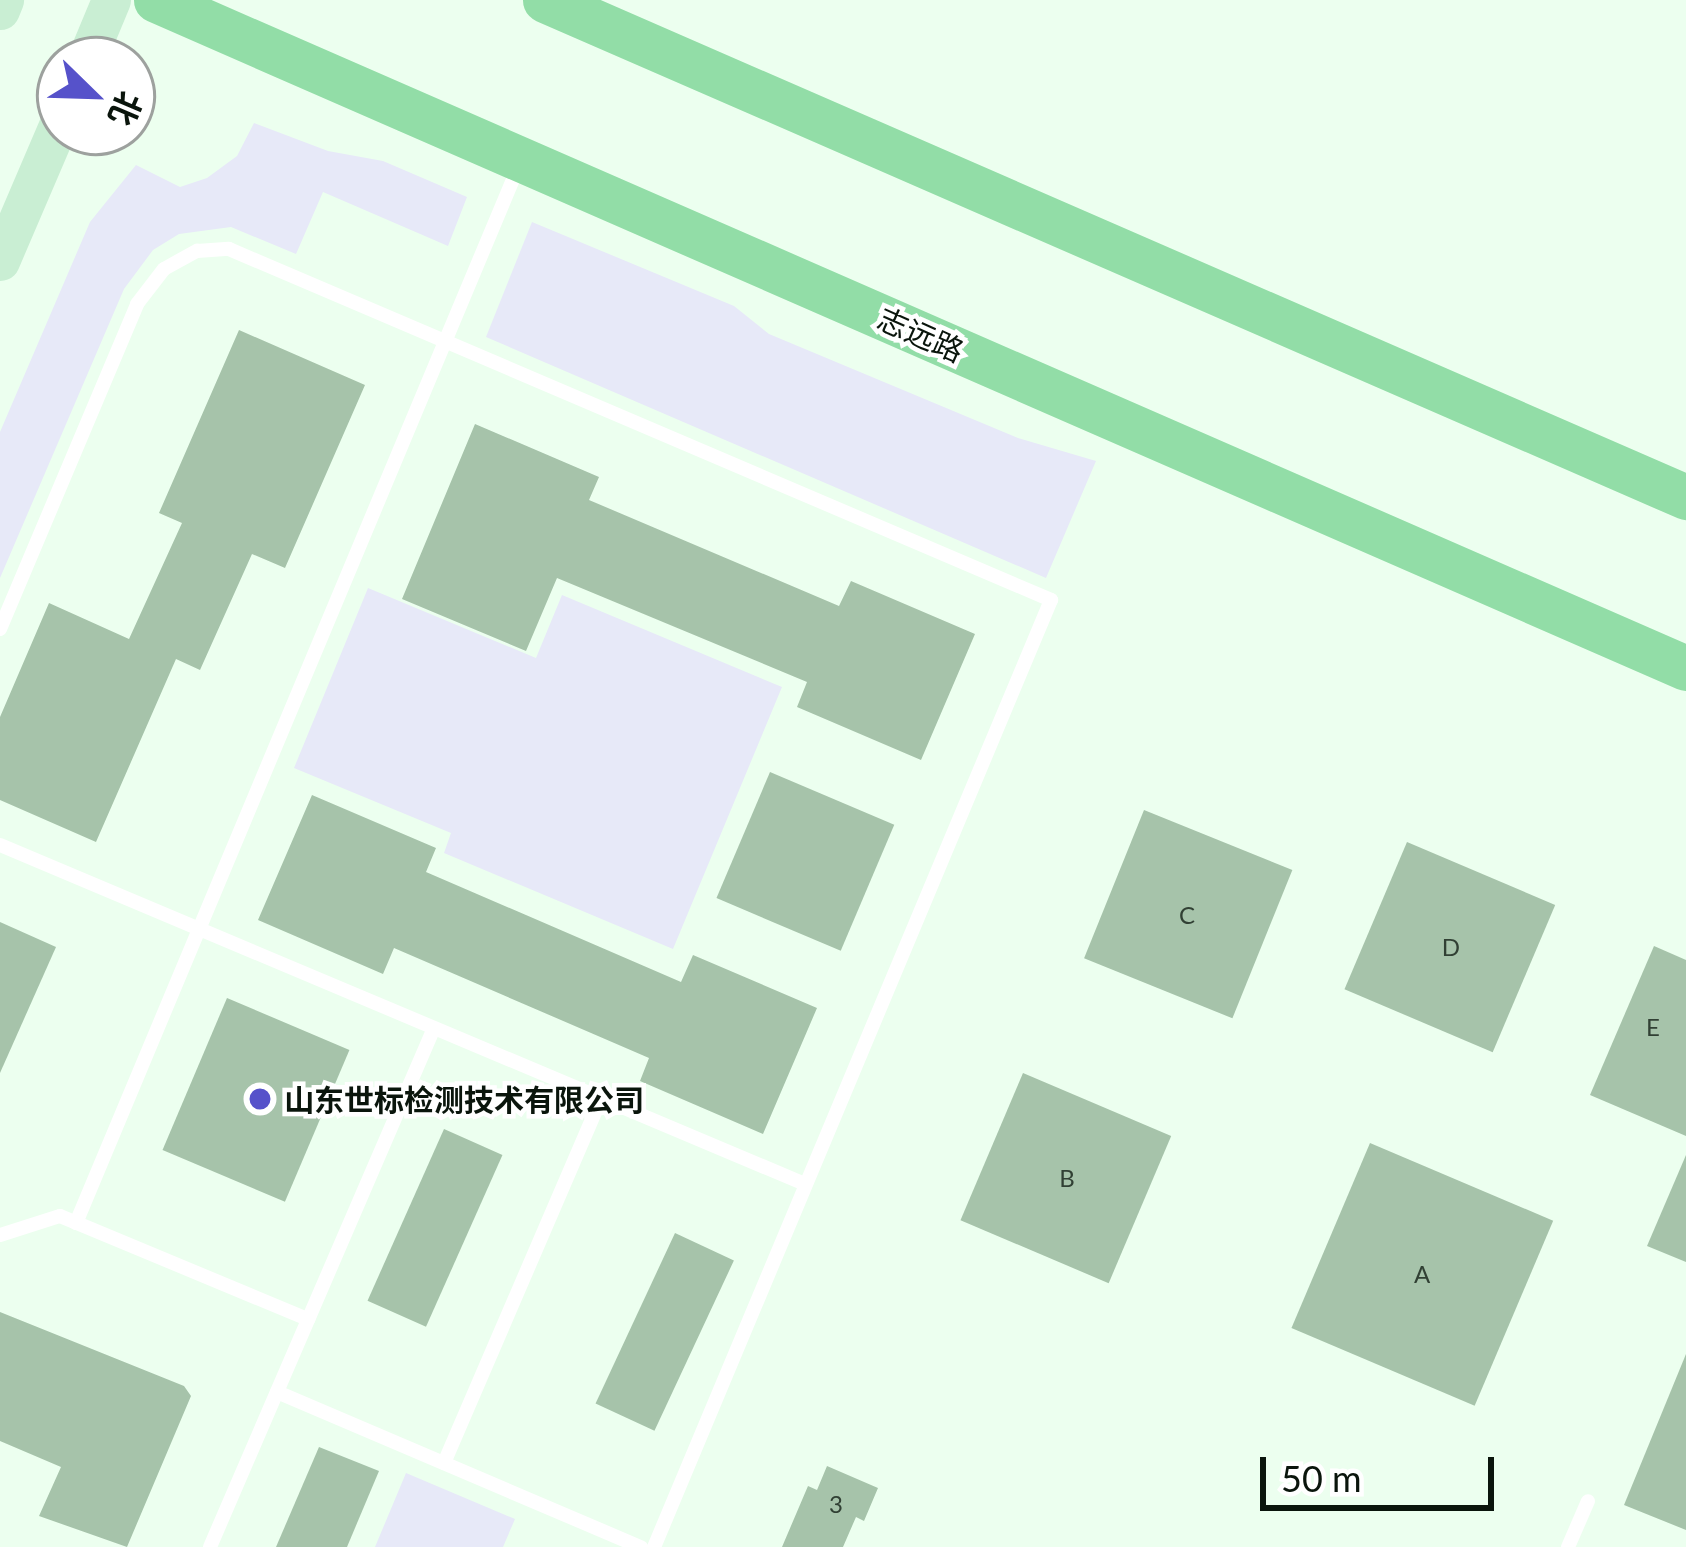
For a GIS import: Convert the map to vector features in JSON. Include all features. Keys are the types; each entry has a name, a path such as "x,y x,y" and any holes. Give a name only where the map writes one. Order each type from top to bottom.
{"main road":[{"path":"0,10 4,0"},
{"path":"96,36 111,0"},
{"name":"志远路","path":"156,0 1686,668"},
{"path":"545,0 1686,497"},
{"path":"0,261 45,156"}],"lane":[{"path":"76,1222 521,159"},
{"path":"0,629 137,304 164,269 197,251 229,249 1051,600 654,1547"},
{"path":"0,845 806,1184"},
{"path":"210,1547 434,1028"},
{"path":"444,1463 601,1098"},
{"path":"0,1234 60,1216 308,1319"},
{"path":"277,1392 641,1547"},
{"path":"1568,1547 1588,1501"}],"shaded area":[{"path":"254,123 328,151 383,161 467,197 448,246 323,192 296,254 231,227 179,234 153,250 124,289 0,578 0,432 90,222 136,165 180,187 207,178 237,156"},
{"path":"532,222 734,306 769,334 1018,438 1096,461 1046,578 486,337"},
{"path":"368,588 536,658 562,595 782,687 673,949 444,853 451,833 294,768"},
{"path":"406,1473 515,1519 503,1547 375,1547"}],"building":[{"path":"239,330 365,385 285,568 252,554 200,670 176,659 96,842 0,800 0,717 49,603 129,639 182,523 159,513"},
{"path":"475,424 599,477 589,500 839,606 851,581 975,634 921,760 797,707 807,682 557,578 526,651 402,599"},
{"path":"770,772 894,825 841,951 716,898"},
{"path":"312,795 436,848 426,872 681,982 693,955 817,1008 763,1134 640,1081 649,1058 394,948 383,974 258,920"},
{"path":"1144,810 1292,870 1232,1018 1084,958"},
{"path":"1407,842 1555,905 1493,1052 1344,989"},
{"path":"0,922 56,947 0,1073"},
{"path":"1654,946 1686,960 1686,1136 1590,1095"},
{"path":"227,998 349,1050 285,1202 163,1150"},
{"path":"1023,1073 1171,1136 1109,1283 960,1220"},
{"path":"444,1129 502,1155 426,1327 368,1301"},
{"path":"1370,1143 1553,1221 1475,1406 1291,1328"},
{"path":"1686,1155 1686,1262 1647,1246"},
{"path":"675,1233 734,1260 654,1431 596,1403"},
{"path":"0,1312 184,1386 191,1396 127,1547 39,1516 61,1467 0,1441"},
{"path":"1686,1354 1686,1530 1624,1505"},
{"path":"319,1447 379,1471 347,1547 276,1547"},
{"path":"827,1466 878,1488 864,1521 856,1517 843,1547 782,1547 808,1486 817,1490"}],"place":[{"name":"山东世标检测技术有限公司","path":"260,1099"}]}
